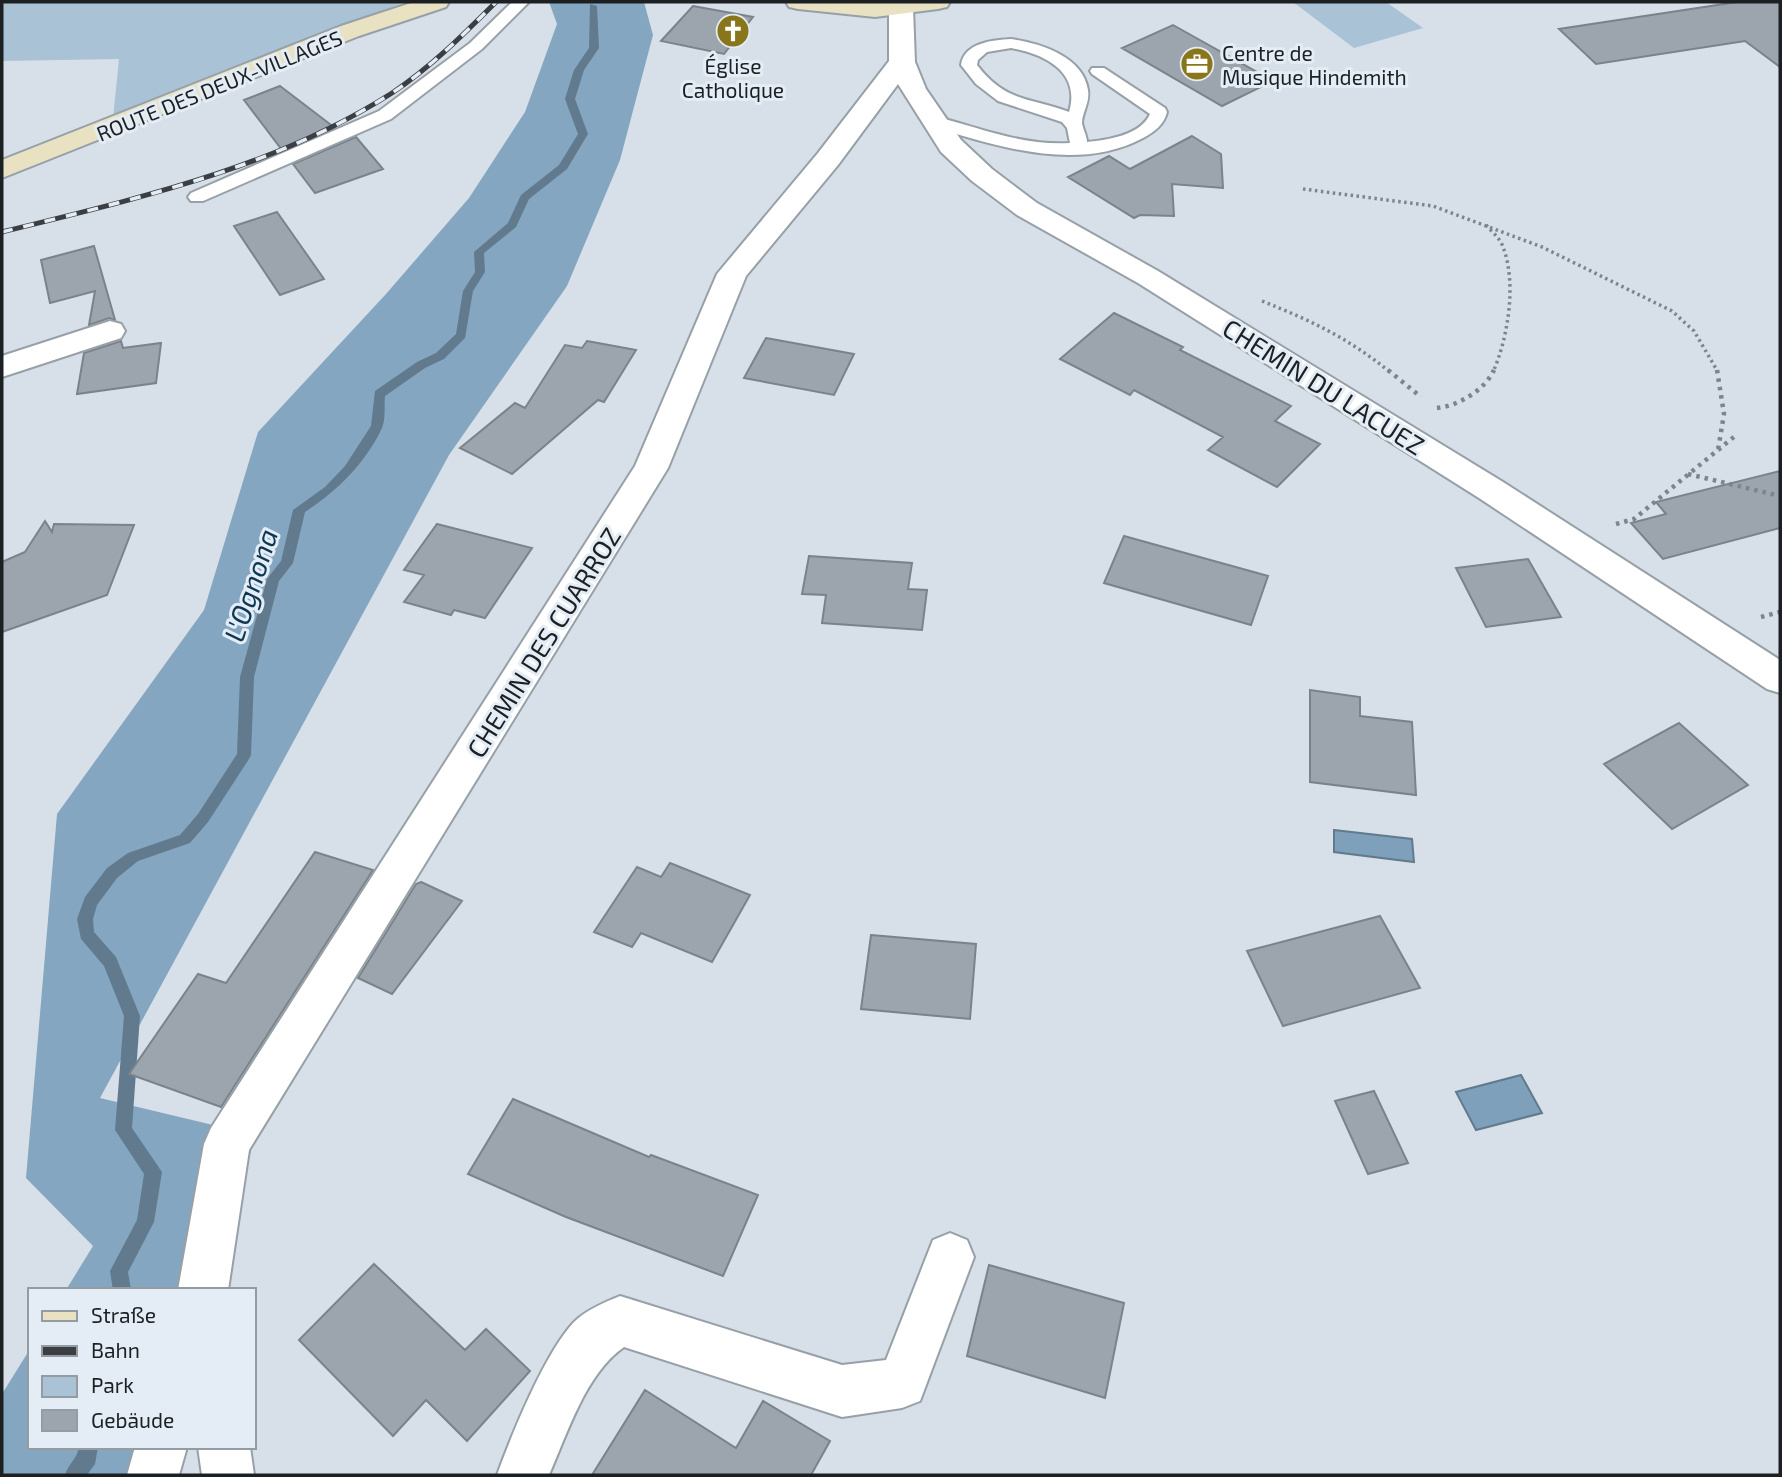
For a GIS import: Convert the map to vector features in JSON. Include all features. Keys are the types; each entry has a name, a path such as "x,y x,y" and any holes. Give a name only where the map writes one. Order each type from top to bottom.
{"main road":[{"name":"ROUTE DES DEUX-VILLAGES","path":"2,170 350,32 437,2"},
{"path":"798,2 850,8 901,8 938,2"}],"street":[{"path":"901,8 902,62"},
{"name":"CHEMIN DU LACUEZ","path":"902,62 913,89 951,146 982,175 1027,209 1148,276 1491,490 1780,679"},
{"name":"CHEMIN DES CUARROZ","path":"203,1288 227,1144 651,468 732,274 828,159 902,62"},
{"path":"2,368 110,331"},
{"path":"523,1475 561,1390 591,1340 620,1321 842,1391 902,1383 950,1257"},
{"path":"153,1475 160,1449"},
{"path":"224,1449 228,1475"}],"lane":[{"path":"197,197 385,115 477,46 522,2"},
{"path":"1073,123 1079,110 1078,82 1068,69 1032,48 1007,42 984,47 970,58 969,65 975,74 1000,96 1016,104 1048,111 1073,123 1078,132 1079,148"},
{"path":"933,121 989,139 1036,150 1125,142 1157,120 1159,112 1147,102 1098,71"}],"path":[{"path":"1303,189 1433,206 1486,225 1605,276 1672,311 1694,331 1719,374 1724,414 1718,450"},
{"path":"1262,301 1310,320 1356,345 1416,394 1439,409 1464,400 1490,379 1506,333 1508,280 1503,245 1486,225"},
{"path":"1609,526 1634,519 1735,436"},
{"path":"1688,474 1780,496"}],"green space":[{"path":"2,2 405,2 218,73 113,119 119,59 2,61"},
{"path":"1293,2 1386,2 1423,28 1354,48"}],"shaded area":[{"path":"549,2 644,2 653,35 620,160 567,286 449,455 100,1098 255,1135 217,1288 67,1288 93,1246 26,1178 57,814 204,610 258,432 386,294 469,198 525,112 557,24"},
{"path":"1334,830 1412,839 1414,862 1334,852"},
{"path":"1521,1075 1542,1113 1476,1130 1456,1092"},
{"path":"28,1352 28,1449 176,1449 170,1475 2,1475 2,1394"}],"building":[{"path":"1737,2 1780,2 1780,67 1745,41 1596,64 1559,29"},
{"path":"693,6 753,17 724,54 661,41"},
{"path":"1173,25 1273,81 1222,106 1122,48"},
{"path":"280,86 335,128 282,150 244,100"},
{"path":"1192,136 1221,154 1223,188 1172,184 1174,216 1140,215 1134,218 1068,177 1109,156 1130,169"},
{"path":"356,137 383,169 315,193 293,164"},
{"path":"277,212 324,279 280,295 234,226"},
{"path":"94,246 115,320 109,318 89,325 95,291 50,303 41,260"},
{"path":"1114,313 1291,406 1275,421 1320,444 1277,487 1208,450 1223,437 1134,390 1130,395 1060,359"},
{"path":"766,338 854,354 834,395 744,378"},
{"path":"121,341 123,348 161,343 156,383 77,394 84,353"},
{"path":"587,341 636,350 604,402 598,400 512,474 460,448 515,403 525,408 565,345 582,348"},
{"path":"1780,471 1780,528 1663,559 1631,523 1666,514 1656,502"},
{"path":"45,521 52,532 54,524 134,525 107,595 2,632 2,562 25,552"},
{"path":"437,524 532,548 485,618 454,610 451,615 404,602 424,575 404,570"},
{"path":"1124,536 1268,576 1251,625 1104,583"},
{"path":"809,556 912,563 908,589 927,590 922,630 822,623 826,595 802,594"},
{"path":"1528,559 1561,617 1486,627 1456,568"},
{"path":"1310,690 1360,697 1360,716 1412,722 1416,795 1310,782"},
{"path":"1679,723 1748,785 1672,829 1604,764"},
{"path":"315,852 373,870 221,1107 129,1074 198,974 226,983"},
{"path":"670,863 750,895 712,962 641,933 632,947 594,932 637,867 661,877"},
{"path":"421,882 462,901 392,994 358,978 416,884"},
{"path":"1380,916 1420,988 1283,1026 1247,951"},
{"path":"871,935 976,944 970,1019 861,1009"},
{"path":"1374,1091 1408,1163 1368,1174 1335,1101"},
{"path":"513,1099 649,1157 651,1155 758,1195 723,1276 566,1217 468,1174"},
{"path":"374,1264 465,1350 486,1329 530,1371 467,1441 426,1400 393,1436 299,1340"},
{"path":"989,1265 1124,1303 1105,1398 967,1356"},
{"path":"645,1390 736,1448 763,1401 830,1441 811,1475 592,1475"}],"waterway":[{"name":"L'Ognona","path":"122,1288 119,1271 145,1222 153,1172 123,1130 132,1016 110,962 86,934 85,919 90,902 112,873 133,857 185,839 203,818 244,755 247,677 273,579 287,563 299,510 329,490 349,469 377,426 379,394 421,365 440,356 461,335 468,291 480,272 479,252 512,225 525,197 563,167 583,134 570,99 579,70 594,48 593,6"},
{"name":"L'Ognona","path":"74,1475 85,1464 89,1449"}],"railway":[{"path":"2,232 203,178 300,142 392,93 446,50 496,2"}],"place":[{"name":"Église Catholique","path":"733,31"},
{"name":"Centre de Musique Hindemith","path":"1197,64"}]}
